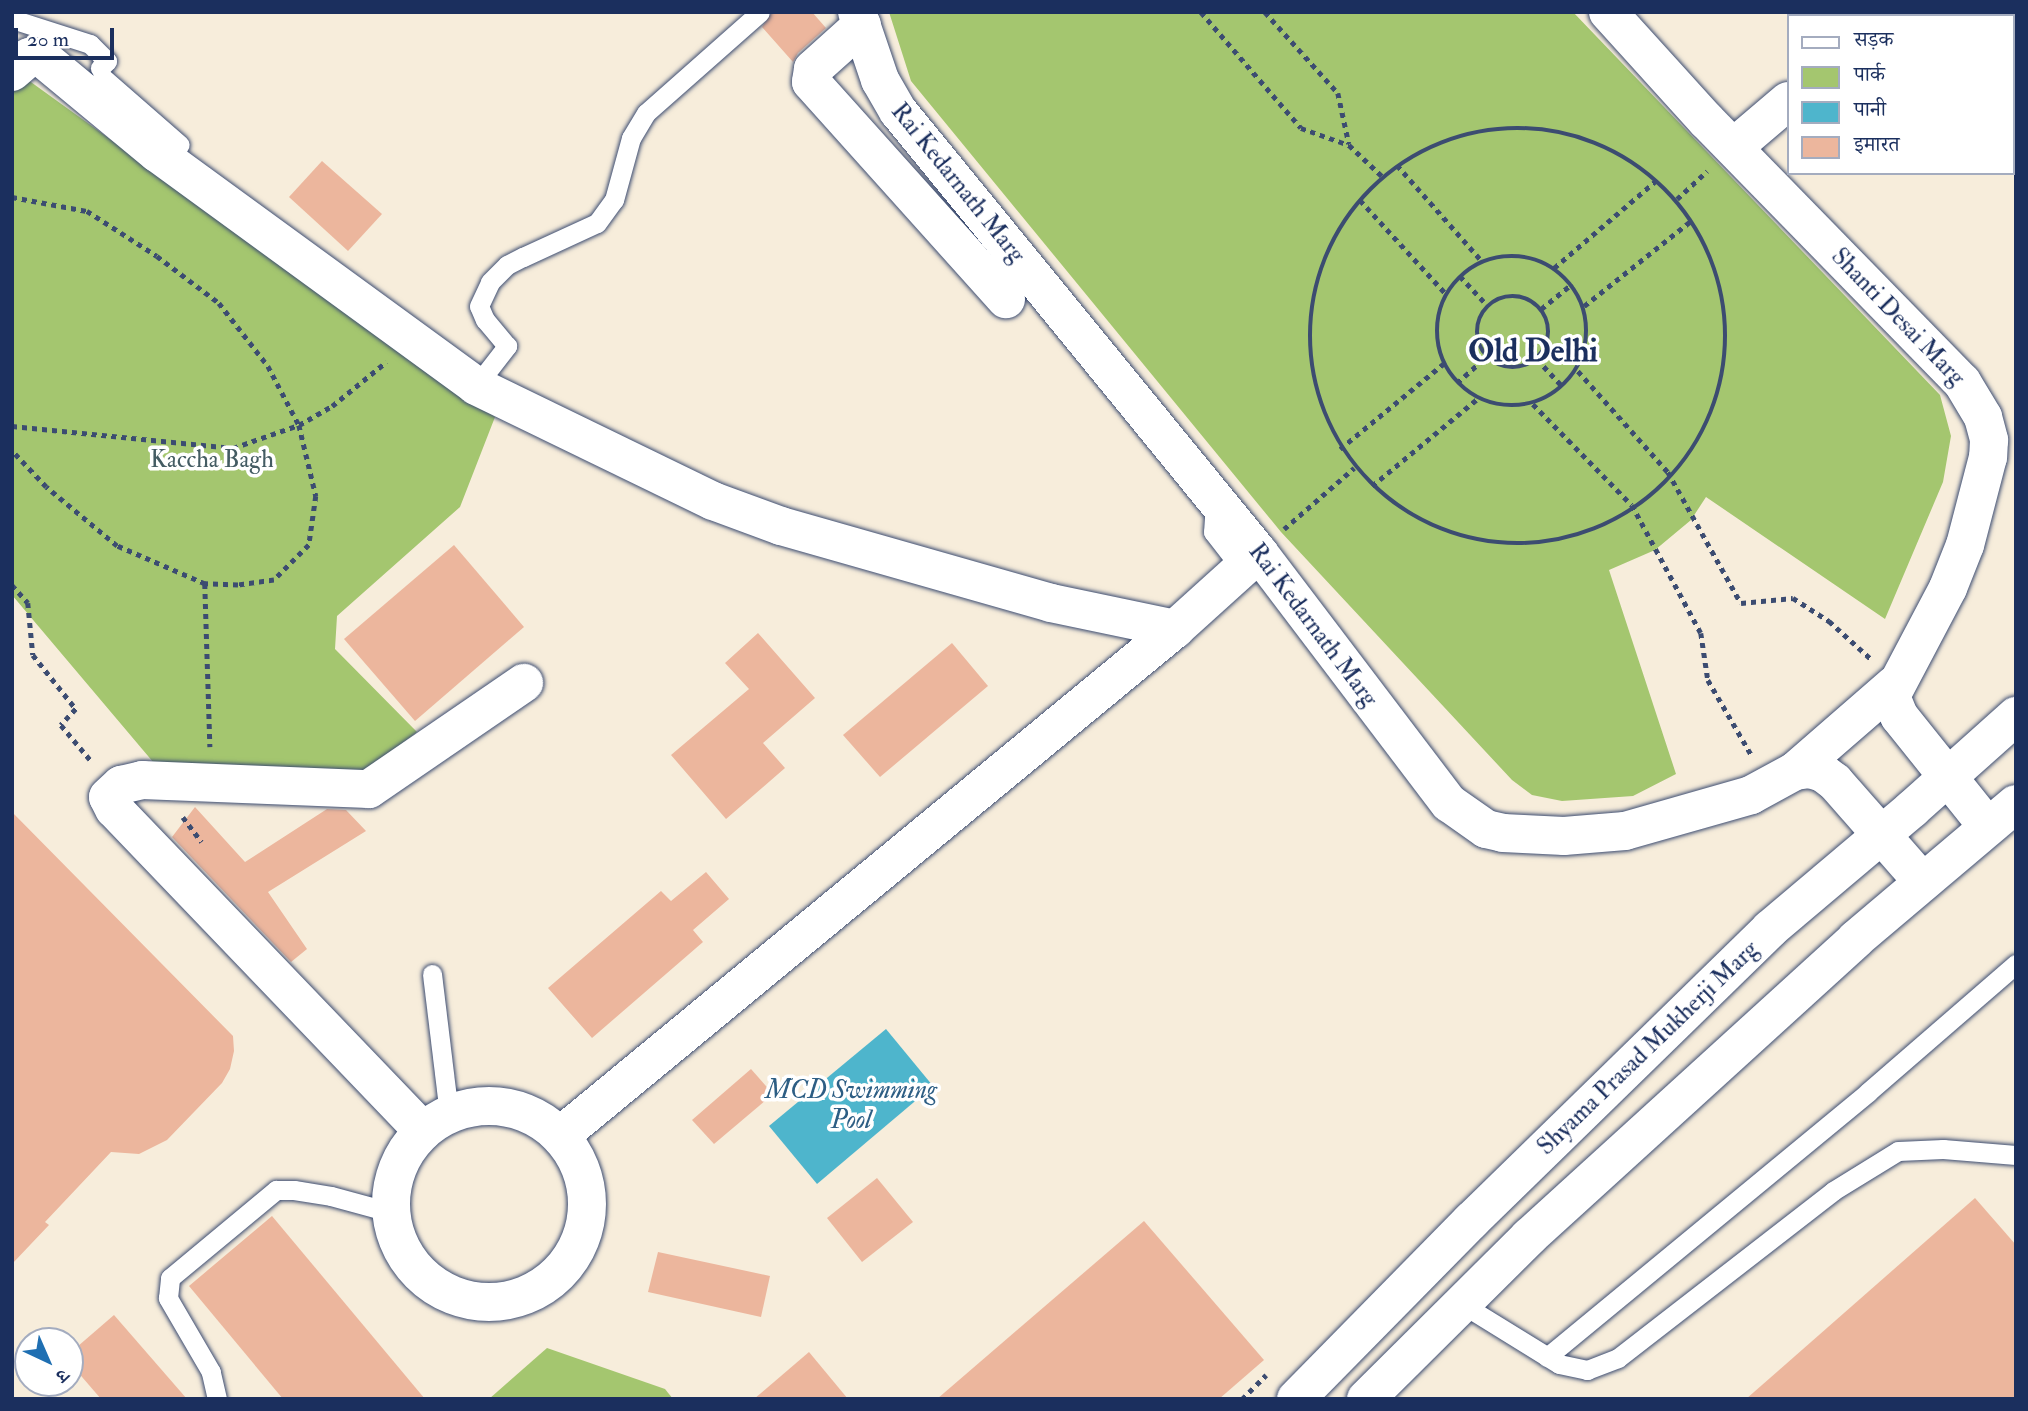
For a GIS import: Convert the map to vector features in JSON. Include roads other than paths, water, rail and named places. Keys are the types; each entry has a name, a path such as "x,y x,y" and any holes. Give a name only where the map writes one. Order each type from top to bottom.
{"street":[{"name":"Shanti Desai Marg","path":"1608,12 1734,147 1962,382 1983,417 1989,440 1988,457 1965,545 1948,588 1894,685 1785,776"},
{"path":"859,19 813,69 811,82 1006,299"},
{"name":"Rai Kedarnath Marg","path":"859,19 880,80 898,111 1259,553 1449,803 1486,829 1503,833 1564,836 1625,831 1751,795 1785,776"},
{"path":"12,72 29,57 36,55 101,82 158,153 410,341 476,386 713,501 780,526 1051,603 1175,629"},
{"path":"1734,147 1786,103"},
{"path":"560,1136 1175,629 1259,553"},
{"path":"436,1122 114,809 108,797 114,789 142,780 211,785 369,789 524,683"},
{"path":"1366,1399 1600,1172 1856,939 2002,815 1948,777 1895,711 1891,700 1894,685"},
{"name":"Shyama Prasad Mukherji Marg","path":"1296,1399 1471,1221 1770,929 2016,716"},
{"path":"1785,776 1810,769 1830,777 1923,882"},
{"path":"478,1106 508,1107 536,1118 560,1136 579,1164 587,1197 583,1231 569,1262 544,1286 513,1300 478,1302 446,1293 418,1273 399,1245 390,1212 393,1182 400,1163 436,1122 478,1106"}],"lane":[{"path":"476,386 507,346 485,320 479,306 490,282 507,265 597,223 614,200 631,138 646,113 760,12"},
{"path":"12,19 90,44 107,61 101,82 180,145"},
{"path":"1547,1357 1868,1092 2016,964"},
{"path":"432,974 436,1122"},
{"path":"1462,1304 1559,1364 1587,1370 1618,1358 1833,1191 1898,1151 1942,1149 2016,1155"},
{"path":"217,1399 211,1372 168,1298 170,1278 276,1191 294,1190 331,1196 390,1212"}],"water":[{"name":"MCD Swimming Pool","path":"886,1029 933,1086 817,1184 769,1126"}],"district":[{"name":"Old Delhi","path":"1533,351"}],"park label":[{"name":"Kaccha Bagh","path":"212,460"}]}
